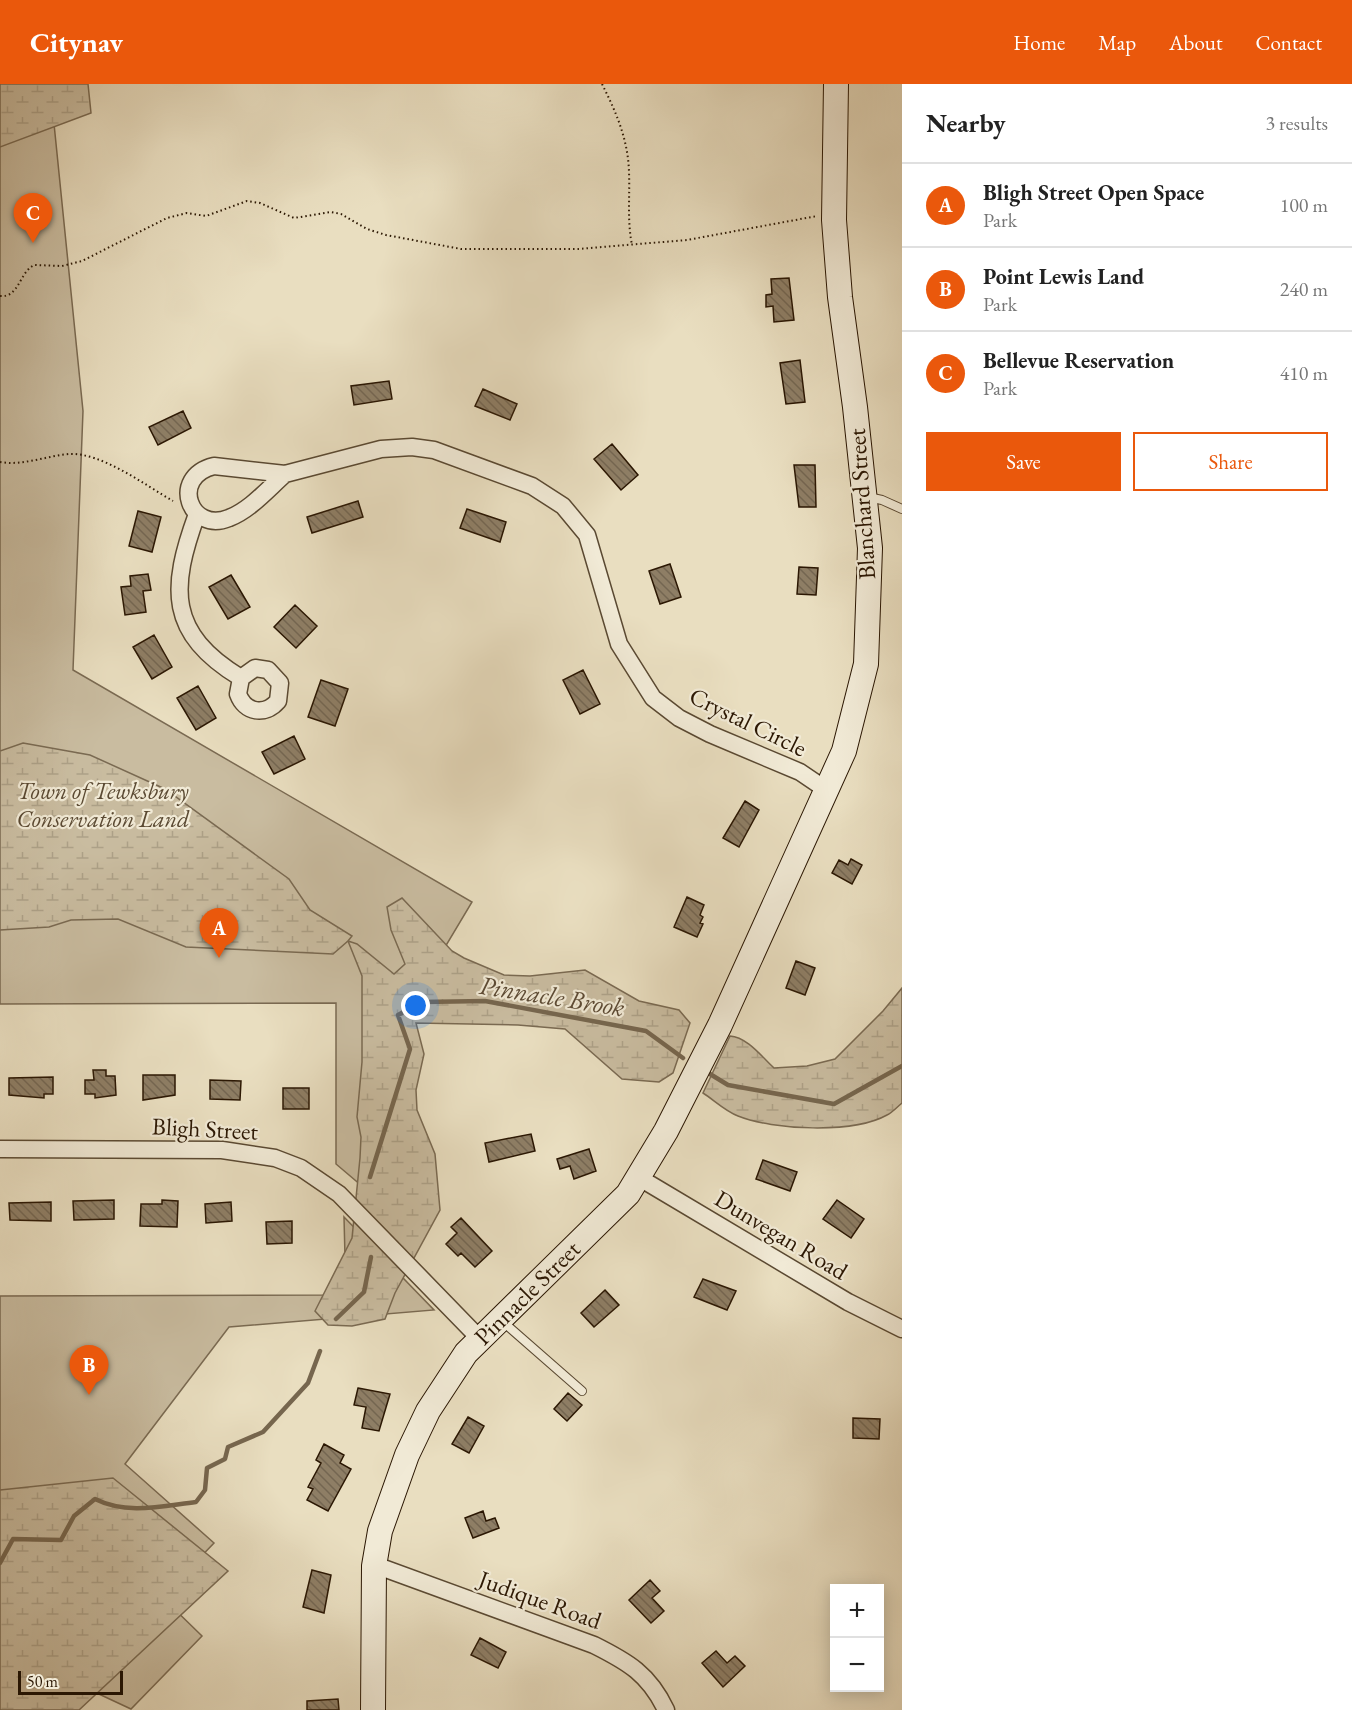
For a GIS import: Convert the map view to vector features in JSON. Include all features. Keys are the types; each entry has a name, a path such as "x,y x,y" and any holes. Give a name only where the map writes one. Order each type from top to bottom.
{"street":[{"name":"Blanchard Street","path":"774,907 844,751 866,664 870,548 840,297 834,213 836,84"},
{"name":"Crystal Circle","path":"241,678 221,666 201,648 189,628 180,600 178,585 182,555 194,510 188,489 191,480 205,468 225,466 285,474 381,449 402,446 434,450 532,486 563,507 587,535 619,644 653,698 679,718 800,772 828,791"},
{"name":"Crystal Circle","path":"194,510 213,521 231,517 285,474"},
{"name":"Pinnacle Street","path":"373,1710 375,1565 380,1531 407,1455 428,1411 466,1353 628,1194 666,1131 720,1025 774,907"},
{"name":"Bligh Street","path":"0,1149 222,1149 248,1152 284,1161 315,1177 339,1194 480,1339"},
{"name":"Dunvegan Road","path":"638,1177 845,1300 902,1329"},
{"name":"Judique Road","path":"375,1565 594,1645 626,1661 644,1675 666,1710"}],"lane":[{"path":"864,497 882,500 902,509"},
{"path":"500,1319 582,1391"}],"path":[{"path":"602,84 619,119 626,148 629,171 628,219 632,245"},
{"path":"0,296 5,297 16,290 22,276 34,265 62,266 82,261 167,218 187,213 206,216 247,201 260,203 294,218 331,212 341,214 375,232 441,247 563,249 632,245 687,240 834,213"},
{"path":"0,462 13,464 70,454 88,455 177,504 194,510"}],"green space":[{"name":"Town of Tewksbury Conservation Land","path":"0,84 50,84 83,411 73,670 472,902 408,1009 375,1197 336,1164 336,1003 0,1004"},
{"path":"0,84 88,84 91,113 0,147"},
{"name":"Town of Tewksbury Conservation Land","path":"23,743 90,755 165,789 289,879 310,910 352,936 333,954 186,947 118,919 71,920 49,927 0,930 0,751"},
{"path":"402,898 452,951 464,958 504,975 530,976 585,970 639,1001 679,1010 690,1023 673,1073 659,1082 622,1079 565,1029 518,1025 416,1023 424,1054 416,1090 417,1110 435,1154 440,1210 395,1293 385,1319 352,1326 328,1325 315,1311 352,1238 360,1158 361,1137 357,1117 362,1062 362,976 348,941 357,944 394,974 405,964 391,930 387,907"},
{"path":"902,988 902,1103 887,1115 854,1125 792,1127 753,1121 733,1114 703,1093 730,1036 748,1044 774,1068 807,1066 835,1059 883,1011"},
{"path":"344,1217 434,1310 229,1327 125,1464 214,1543 162,1597 202,1636 131,1709 0,1648 0,1296 324,1295 345,1257"},
{"path":"113,1478 228,1571 79,1710 0,1710 0,1490"}],"building":[{"path":"789,278 794,320 774,322 773,306 766,307 766,295 772,294 771,279"},
{"path":"800,360 805,402 786,404 780,363"},
{"path":"389,381 392,399 354,405 351,386"},
{"path":"483,389 517,404 510,420 475,406"},
{"path":"183,411 191,428 158,445 149,427"},
{"path":"612,444 638,475 621,490 594,459"},
{"path":"794,465 815,465 816,507 799,507"},
{"path":"358,501 363,517 312,533 307,517"},
{"path":"467,509 506,522 500,542 460,528"},
{"path":"138,511 161,517 152,552 129,546"},
{"path":"670,564 681,597 660,604 649,571"},
{"path":"799,567 818,568 816,595 797,594"},
{"path":"148,574 151,590 143,591 146,612 125,615 121,587 131,586 130,576"},
{"path":"231,575 250,607 228,619 209,587"},
{"path":"295,605 317,626 296,648 274,627"},
{"path":"154,635 172,667 152,679 133,647"},
{"path":"583,670 600,704 580,714 563,680"},
{"path":"321,680 348,689 335,726 308,717"},
{"path":"198,686 216,718 196,730 177,698"},
{"path":"294,736 305,759 274,774 262,752"},
{"path":"745,801 759,810 739,847 723,838"},
{"path":"851,859 862,865 852,884 832,873 839,860 848,865"},
{"path":"687,897 704,905 700,915 703,917 700,923 703,924 697,937 674,927"},
{"path":"796,961 815,968 805,995 786,988"},
{"path":"93,1070 106,1070 106,1076 115,1076 116,1095 95,1098 95,1094 85,1094 85,1080 94,1080"},
{"path":"143,1075 175,1075 175,1095 143,1100"},
{"path":"53,1077 53,1094 44,1094 44,1098 9,1095 9,1078"},
{"path":"210,1080 241,1081 240,1100 210,1099"},
{"path":"283,1088 309,1088 309,1109 283,1109"},
{"path":"531,1134 535,1151 489,1162 485,1143"},
{"path":"589,1149 596,1171 574,1179 570,1166 560,1169 557,1159"},
{"path":"763,1160 797,1172 790,1191 756,1179"},
{"path":"114,1200 114,1219 74,1220 73,1201"},
{"path":"162,1200 178,1201 177,1227 140,1226 141,1204 162,1204"},
{"path":"837,1200 864,1219 851,1238 823,1219"},
{"path":"51,1202 51,1221 10,1220 9,1203"},
{"path":"231,1202 232,1221 206,1223 205,1204"},
{"path":"461,1218 492,1251 475,1267 461,1253 458,1256 446,1244 457,1233 451,1227"},
{"path":"292,1221 292,1243 267,1244 266,1222"},
{"path":"703,1279 736,1291 727,1310 694,1297"},
{"path":"605,1290 619,1305 594,1327 581,1313"},
{"path":"358,1388 390,1394 379,1431 362,1428 366,1407 354,1405"},
{"path":"568,1393 582,1405 567,1421 554,1409"},
{"path":"468,1417 484,1426 469,1453 452,1444"},
{"path":"853,1418 880,1419 879,1439 853,1438"},
{"path":"324,1444 344,1455 340,1463 351,1469 328,1511 307,1500 313,1489 308,1487 321,1463 316,1460"},
{"path":"483,1511 486,1521 495,1518 499,1528 473,1538 465,1518"},
{"path":"312,1570 331,1575 324,1613 303,1607"},
{"path":"650,1580 660,1591 652,1598 664,1611 651,1623 629,1600"},
{"path":"480,1638 506,1652 498,1668 471,1655"},
{"path":"716,1651 727,1663 735,1656 745,1666 723,1687 702,1663"},
{"path":"338,1699 339,1710 307,1710 307,1701"}],"waterway":[{"name":"Pinnacle Brook","path":"370,1177 410,1049 398,1015 422,1002 485,1001 646,1031 683,1058"},
{"name":"Pinnacle Brook","path":"710,1074 728,1085 834,1104 902,1066"},
{"name":"Pinnacle Brook","path":"336,1319 364,1292 371,1257"},
{"name":"Pinnacle Brook","path":"0,1563 13,1539 61,1540 74,1516 95,1499 107,1504 132,1508 196,1502 205,1490 207,1468 225,1459 228,1447 263,1432 308,1383 320,1351"}],"place":[{"name":"Bellevue Reservation","path":"33,243"},
{"name":"Bligh Street Open Space","path":"219,958"},
{"name":"Point Lewis Land","path":"89,1395"}]}
